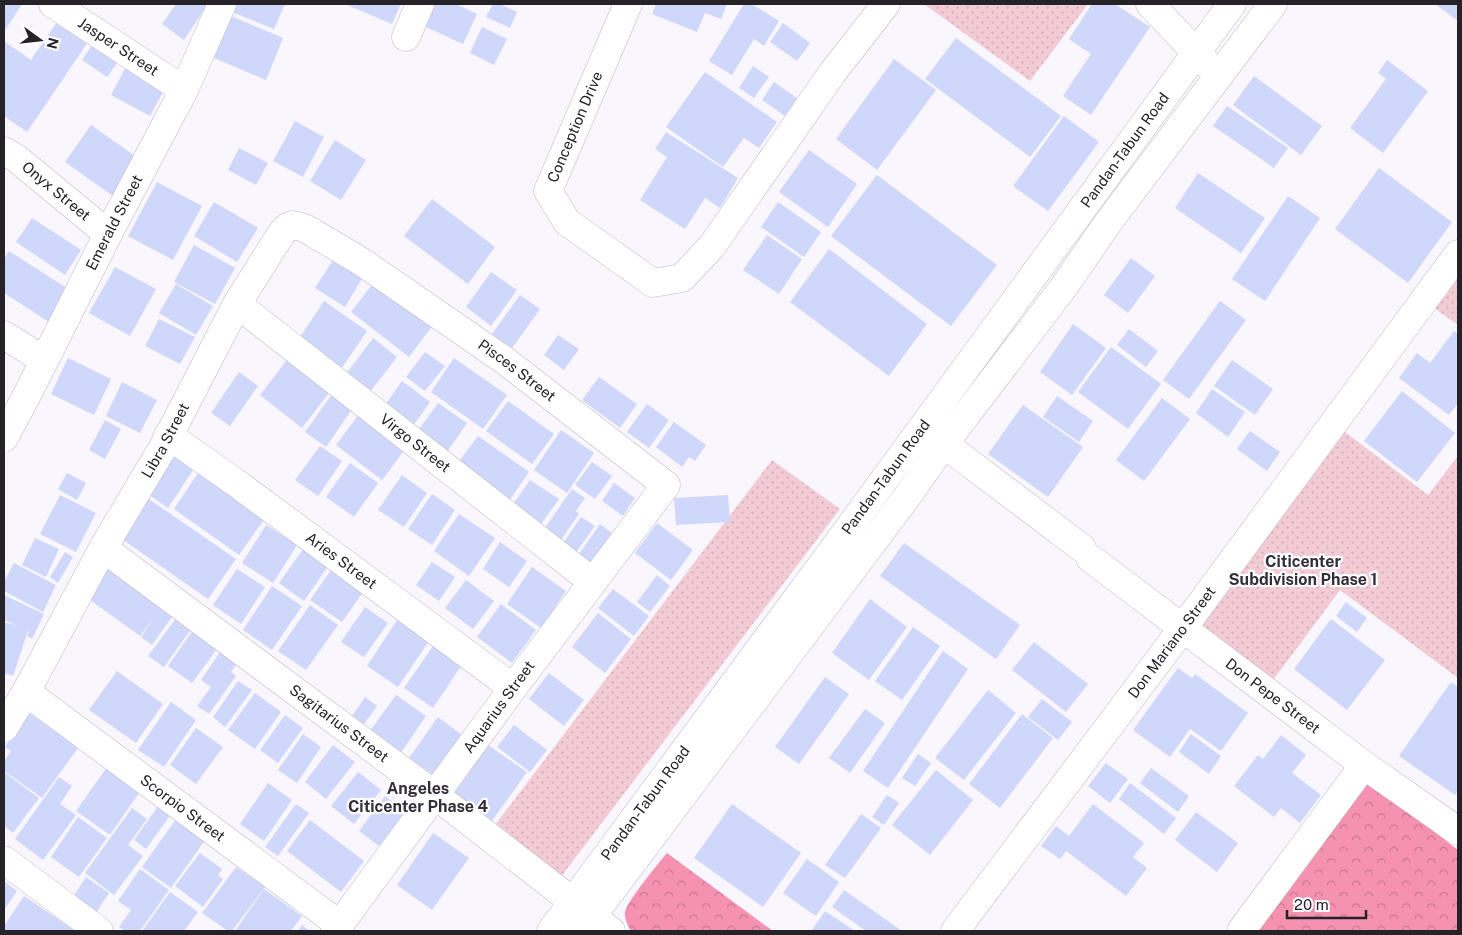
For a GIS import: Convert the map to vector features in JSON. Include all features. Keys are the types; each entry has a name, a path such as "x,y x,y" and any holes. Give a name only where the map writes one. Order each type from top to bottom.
{"street":[{"name":"Jasper Street","path":"53,4 184,90"},
{"name":"Emerald Street","path":"4,438 184,90 222,4"},
{"path":"406,37 420,4"},
{"name":"Conception Drive","path":"628,4 548,191 567,222 653,283 682,278 712,246 833,72 886,4"},
{"path":"1150,4 1218,76"},
{"name":"Pandan-Tabun Road","path":"590,920 829,555 1232,4"},
{"name":"Pandan-Tabun Road","path":"551,931 590,920 906,498 944,444 1063,288 1110,220 1273,4"},
{"name":"Onyx Street","path":"4,151 16,158 108,234"},
{"name":"Libra Street","path":"4,728 26,692 103,548 162,449 237,304 287,227 293,225 305,228 362,262"},
{"name":"Don Mariano Street","path":"955,931 1183,628 1458,254"},
{"name":"Pisces Street","path":"362,262 504,360 666,486"},
{"name":"Virgo Street","path":"237,304 592,582"},
{"path":"4,334 44,360"},
{"name":"Aries Street","path":"168,435 251,494 513,688"},
{"name":"Don Pepe Street","path":"944,444 1364,766 1458,831"},
{"name":"Aquarius Street","path":"337,928 513,688 666,486"},
{"name":"Sagitarius Street","path":"103,548 435,795 590,920"},
{"name":"Scorpio Street","path":"26,692 337,928"},
{"path":"1241,931 1364,766"},
{"path":"4,860 99,931"}],"shaded area":[{"path":"924,4 1088,4 1030,81"},
{"path":"1458,276 1458,325 1433,307"},
{"path":"1341,429 1428,495 1458,456 1458,678 1340,590 1274,679 1212,637 1202,625"},
{"path":"772,460 840,509 560,878 492,829"}],"green space":[{"path":"1368,781 1458,850 1458,931 1255,931"},
{"path":"667,853 773,931 631,931 625,917 627,907 643,882"}],"building":[{"path":"4,4 22,4 4,32"},
{"path":"176,4 208,4 184,40 162,24"},
{"path":"235,4 285,4 274,29 232,12"},
{"path":"345,4 401,4 392,24"},
{"path":"435,4 456,4 477,14 463,44 424,26"},
{"path":"493,4 500,4 517,12 510,28 486,17"},
{"path":"656,4 727,4 721,19 705,13 697,32 652,14"},
{"path":"744,4 752,4 779,21 764,46 754,39 732,75 709,61"},
{"path":"1092,4 1115,4 1150,27 1091,115 1063,96 1091,54 1069,39"},
{"path":"1435,4 1458,4 1458,21"},
{"path":"231,16 283,38 266,80 214,58"},
{"path":"59,19 90,39 27,132 4,116 4,43 31,60"},
{"path":"783,23 810,43 797,61 770,42"},
{"path":"482,27 507,39 494,65 470,53"},
{"path":"956,38 1061,116 1030,157 925,79"},
{"path":"92,45 117,63 107,77 82,60"},
{"path":"894,59 936,90 877,170 836,139"},
{"path":"1387,60 1428,91 1383,153 1350,128 1386,79 1378,73"},
{"path":"128,63 167,85 150,116 111,95"},
{"path":"753,66 769,77 754,98 739,88"},
{"path":"705,72 777,122 759,148 744,138 723,167 666,127"},
{"path":"1254,76 1322,126 1301,155 1233,105"},
{"path":"774,82 797,98 785,116 762,100"},
{"path":"1227,106 1288,148 1274,168 1213,126"},
{"path":"1064,116 1099,142 1048,211 1013,186"},
{"path":"295,121 324,137 303,177 273,161"},
{"path":"91,125 139,159 113,196 65,162"},
{"path":"666,132 738,178 720,208 705,198 685,229 640,200 667,157 655,149"},
{"path":"335,140 366,160 341,200 310,181"},
{"path":"239,148 268,163 256,185 228,170"},
{"path":"809,150 857,184 828,227 779,192"},
{"path":"1379,168 1452,222 1408,283 1335,229"},
{"path":"1198,173 1265,218 1241,253 1175,208"},
{"path":"877,175 997,265 951,326 831,236"},
{"path":"157,182 202,206 173,260 128,236"},
{"path":"1288,196 1320,218 1265,301 1232,279"},
{"path":"432,199 495,247 468,284 404,236"},
{"path":"214,202 258,228 237,262 194,236"},
{"path":"778,202 821,232 804,257 761,227"},
{"path":"32,218 81,250 65,275 16,242"},
{"path":"767,235 802,259 779,294 743,270"},
{"path":"194,245 235,268 215,304 174,282"},
{"path":"829,249 927,324 889,376 790,302"},
{"path":"9,251 70,290 49,322 4,293 4,259"},
{"path":"338,252 367,270 345,307 315,288"},
{"path":"1131,258 1155,276 1128,313 1104,295"},
{"path":"115,267 156,289 130,336 89,313"},
{"path":"491,272 517,290 491,326 466,307"},
{"path":"378,277 436,321 409,357 351,312"},
{"path":"176,284 213,306 196,335 159,313"},
{"path":"520,295 540,309 512,348 492,334"},
{"path":"324,301 367,331 341,369 298,340"},
{"path":"1220,301 1246,320 1189,399 1163,380"},
{"path":"159,319 195,337 180,364 145,346"},
{"path":"1073,324 1106,348 1072,395 1040,372"},
{"path":"1129,329 1158,351 1146,367 1117,345"},
{"path":"1454,331 1458,334 1458,403 1449,415 1399,378 1417,353 1430,363"},
{"path":"558,335 579,349 564,370 544,355"},
{"path":"373,338 397,357 370,392 346,374"},
{"path":"1111,347 1161,384 1128,429 1078,392"},
{"path":"425,352 445,366 425,391 406,377"},
{"path":"290,356 332,389 302,428 260,395"},
{"path":"68,358 111,379 94,415 51,394"},
{"path":"454,358 507,395 483,429 431,392"},
{"path":"1232,360 1273,389 1255,415 1214,386"},
{"path":"239,372 258,386 230,426 211,413"},
{"path":"599,377 637,404 620,428 582,400"},
{"path":"402,381 430,402 408,433 380,412"},
{"path":"122,382 157,400 140,433 106,416"},
{"path":"337,387 357,402 326,447 305,432"},
{"path":"1212,389 1245,412 1228,437 1196,413"},
{"path":"1402,391 1455,433 1417,482 1364,441"},
{"path":"1057,396 1093,421 1079,442 1043,417"},
{"path":"1162,398 1190,419 1144,481 1116,460"},
{"path":"508,401 554,434 532,464 486,431"},
{"path":"438,403 467,423 445,455 415,435"},
{"path":"647,404 669,420 649,448 627,432"},
{"path":"1023,405 1083,447 1048,497 988,454"},
{"path":"363,409 409,444 382,480 336,445"},
{"path":"105,420 121,429 105,459 89,450"},
{"path":"674,422 706,445 695,461 689,457 682,467 656,447"},
{"path":"561,430 594,453 567,493 534,470"},
{"path":"1250,431 1280,452 1267,471 1237,449"},
{"path":"478,436 529,472 509,501 457,464"},
{"path":"173,443 199,461 168,508 142,490"},
{"path":"320,446 342,461 318,496 295,480"},
{"path":"592,462 612,476 595,499 575,485"},
{"path":"350,463 378,483 354,517 326,497"},
{"path":"202,467 268,514 239,555 174,509"},
{"path":"67,473 86,483 77,500 58,489"},
{"path":"402,475 427,493 404,527 378,510"},
{"path":"530,480 559,499 537,530 509,510"},
{"path":"614,483 635,498 623,516 602,501"},
{"path":"572,489 585,498 576,511 579,514 559,543 542,532"},
{"path":"432,494 455,510 432,545 408,529"},
{"path":"60,495 96,513 76,552 40,534"},
{"path":"728,495 730,522 676,525 674,498"},
{"path":"146,497 236,559 208,599 119,537"},
{"path":"459,514 495,538 469,576 434,551"},
{"path":"581,517 595,526 574,555 561,546"},
{"path":"657,523 693,550 671,580 635,553"},
{"path":"600,524 613,534 590,567 577,557"},
{"path":"266,525 297,545 273,583 242,563"},
{"path":"35,538 59,549 46,577 22,565"},
{"path":"309,541 333,559 304,601 279,583"},
{"path":"500,542 527,561 509,587 483,569"},
{"path":"904,543 1020,625 996,659 880,576"},
{"path":"65,552 73,557 58,583 50,577"},
{"path":"113,559 179,607 152,645 141,637 153,619 140,636 86,597"},
{"path":"432,562 455,577 439,601 416,585"},
{"path":"14,563 56,585 43,612 4,591 4,582"},
{"path":"336,563 368,585 342,622 310,600"},
{"path":"532,567 566,591 541,628 507,604"},
{"path":"237,569 265,587 241,624 213,605"},
{"path":"657,575 670,586 650,612 637,602"},
{"path":"466,580 494,601 473,629 445,608"},
{"path":"272,586 302,606 272,650 243,630"},
{"path":"613,589 649,616 634,636 598,608"},
{"path":"4,595 44,614 32,639 27,636 28,631 13,676 4,673 4,622 18,626 4,620"},
{"path":"870,599 907,627 869,680 832,653"},
{"path":"1346,602 1367,618 1357,632 1336,616"},
{"path":"501,604 536,630 512,663 477,637"},
{"path":"310,605 338,625 306,670 278,651"},
{"path":"365,607 388,623 364,657 341,642"},
{"path":"180,613 195,624 164,667 148,656"},
{"path":"598,613 631,639 605,673 572,647"},
{"path":"399,617 431,638 398,687 367,666"},
{"path":"1331,619 1385,660 1347,710 1294,669"},
{"path":"200,620 225,638 192,683 168,666"},
{"path":"913,627 940,646 902,700 875,681"},
{"path":"227,642 244,654 231,672 236,676 209,714 197,706 211,687 201,680"},
{"path":"1034,642 1088,684 1066,712 1012,670"},
{"path":"433,646 461,666 433,708 404,688"},
{"path":"943,651 968,669 888,788 863,771"},
{"path":"1178,668 1192,678 1195,674 1248,713 1221,751 1190,729 1170,757 1133,730"},
{"path":"117,671 163,704 136,743 89,710"},
{"path":"549,673 584,700 564,726 529,699"},
{"path":"825,677 849,694 799,764 775,747"},
{"path":"238,681 252,690 225,727 213,717"},
{"path":"1451,682 1458,687 1458,790 1455,795 1399,756"},
{"path":"988,690 1016,713 964,780 935,758"},
{"path":"255,693 281,712 255,749 228,730"},
{"path":"396,695 426,716 398,757 367,735"},
{"path":"365,697 377,706 362,727 350,719"},
{"path":"1042,699 1072,722 1058,740 1028,717"},
{"path":"171,702 196,720 164,767 138,750"},
{"path":"865,709 885,723 850,773 829,758"},
{"path":"29,713 78,748 42,798 4,771 4,761 11,751 5,747"},
{"path":"1022,714 1053,738 1000,808 969,784"},
{"path":"285,715 303,728 278,763 260,750"},
{"path":"438,717 466,738 438,778 409,758"},
{"path":"514,725 547,750 530,772 497,747"},
{"path":"196,728 223,747 196,784 170,765"},
{"path":"303,734 321,747 297,783 278,770"},
{"path":"1191,734 1221,756 1209,774 1179,752"},
{"path":"1281,735 1306,755 1292,773 1321,795 1300,823 1281,808 1274,817 1234,786 1258,755 1263,759"},
{"path":"333,745 355,762 326,799 305,782"},
{"path":"488,745 527,772 489,825 451,798"},
{"path":"918,754 931,763 915,786 902,778"},
{"path":"110,763 143,787 110,835 76,811"},
{"path":"1106,763 1128,779 1110,803 1088,786"},
{"path":"1151,768 1189,796 1178,812 1140,783"},
{"path":"936,770 973,800 930,855 892,825"},
{"path":"4,772 39,798 13,833 4,826"},
{"path":"358,772 381,790 354,824 331,806"},
{"path":"59,777 72,786 60,804 76,815 43,860 15,839"},
{"path":"268,783 292,800 264,841 240,824"},
{"path":"1130,783 1176,818 1164,834 1119,799"},
{"path":"887,795 899,803 884,825 872,817"},
{"path":"385,796 405,812 379,846 359,831"},
{"path":"296,804 309,813 278,856 265,847"},
{"path":"732,804 801,853 763,907 694,858"},
{"path":"1093,804 1144,843 1133,857 1147,868 1126,896 1066,851 1060,859 1041,846 1056,826 1069,836"},
{"path":"159,805 171,814 146,849 134,840"},
{"path":"132,808 147,819 128,845 143,856 114,895 85,873"},
{"path":"1196,812 1238,843 1217,872 1175,840"},
{"path":"861,814 881,828 845,878 825,865"},
{"path":"179,815 208,836 171,888 142,867"},
{"path":"78,817 107,838 79,877 51,857"},
{"path":"310,820 364,861 341,892 287,851"},
{"path":"433,833 469,858 432,910 397,885"},
{"path":"200,853 222,869 218,875 223,879 203,907 175,886"},
{"path":"807,859 839,882 816,916 783,893"},
{"path":"236,867 265,887 232,931 228,931 202,913"},
{"path":"140,869 169,890 140,931 125,931 119,927 131,910 118,901"},
{"path":"86,877 109,893 94,916 71,900"},
{"path":"4,881 17,891 4,910"},
{"path":"264,889 302,916 291,931 235,931"},
{"path":"844,890 902,931 866,931 832,907"},
{"path":"170,892 198,912 184,931 142,931"},
{"path":"24,896 74,930 4,931 4,926"},
{"path":"825,911 855,931 811,931"},
{"path":"302,925 309,931 298,931"}],"district":[{"name":"Citicenter Subdivision Phase 1","path":"1303,570"},
{"name":"Angeles Citicenter Phase 4","path":"418,797"}]}
